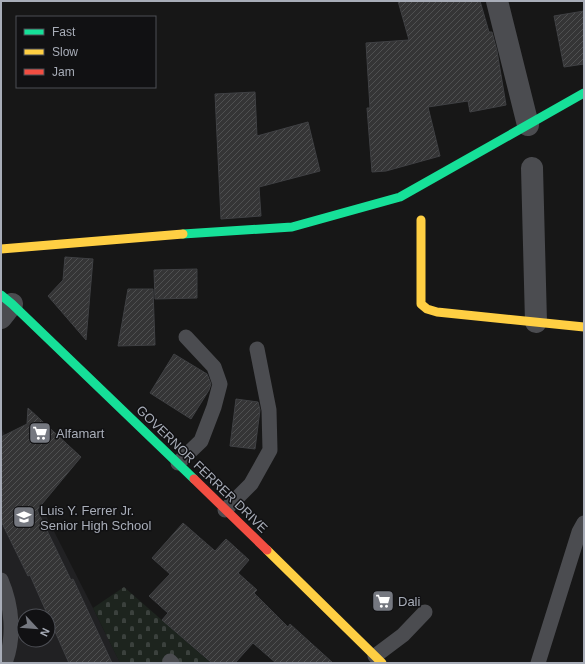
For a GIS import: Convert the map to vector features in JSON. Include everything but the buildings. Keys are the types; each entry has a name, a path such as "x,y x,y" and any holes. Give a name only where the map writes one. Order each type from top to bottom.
{"street":[{"path":"497,1 528,125"},
{"path":"1,249 167,235 292,227 400,197 584,93"},
{"path":"532,168 536,322"},
{"path":"421,220 421,304 427,309 437,312 584,326"},
{"name":"GOVERNOR FERRER DRIVE","path":"5,306 178,463 379,659"}],"lane":[{"path":"178,463 201,442 214,407 220,384 214,367 186,337"},
{"path":"225,510 250,484 270,450 269,410 257,349"},
{"path":"538,663 579,532 584,523"},
{"path":"1,580 5,589 11,616 11,638 5,663"},
{"path":"379,659 425,612"}],"shaded area":[{"name":"Luis Y. Ferrer Jr. Senior High School","path":"1,427 93,608 120,663 1,663"}],"green space":[{"path":"124,587 211,663 120,663 93,608"}],"traffic: fast":[{"path":"183,234 292,227 400,197 584,93"},
{"path":"1,295 194,479"}],"traffic: slow":[{"path":"421,220 421,304 427,309 437,312 584,327"},
{"path":"1,249 183,234"},
{"path":"267,550 382,663"}],"traffic: jam":[{"path":"194,479 267,550"}],"place":[{"name":"Alfamart","path":"40,433"},
{"name":"Luis Y. Ferrer Jr. Senior High School","path":"24,517"},
{"name":"Dali","path":"383,601"}]}
